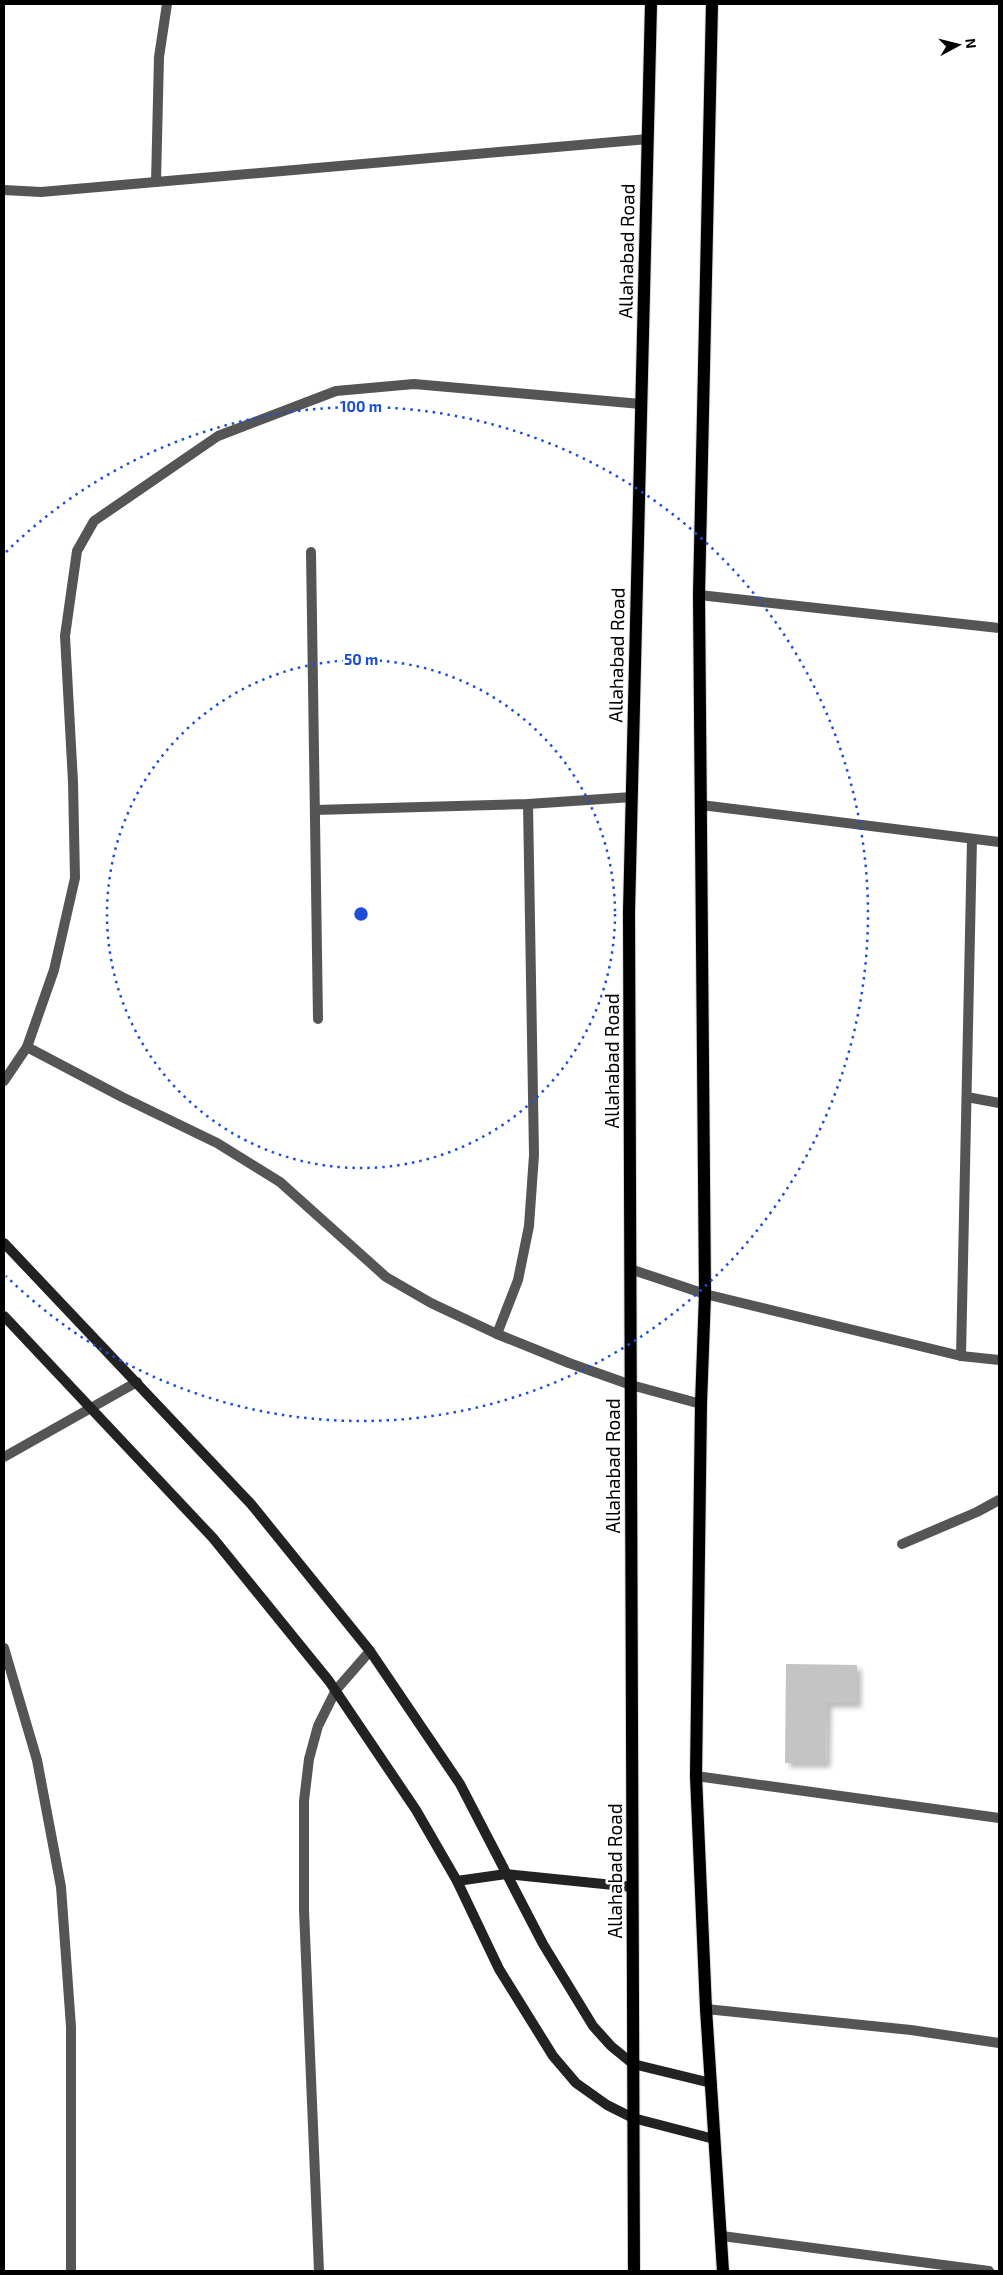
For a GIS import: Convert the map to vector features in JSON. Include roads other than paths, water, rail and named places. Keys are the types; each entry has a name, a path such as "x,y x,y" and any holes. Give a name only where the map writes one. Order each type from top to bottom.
{"main road":[{"name":"Allahabad Road","path":"634,2271 629,912 651,4"},
{"path":"712,4 699,596 705,1294 701,1404 696,1776 706,2009 723,2271"},
{"path":"4,1244 251,1504 370,1651 460,1784 543,1944 593,2026 611,2046 633,2064 711,2083"},
{"path":"4,1316 213,1538 336,1690 416,1810 457,1881 499,1969 552,2056 576,2083 607,2105 633,2118 714,2139"},
{"path":"457,1881 506,1874 633,1887"}],"street":[{"path":"156,182 159,57 166,4"},
{"path":"4,190 40,192 648,139"},
{"path":"4,1080 26,1047 54,970 75,878 73,782 65,636 77,551 94,521 218,436 336,391 414,384 641,404"},
{"path":"311,552 318,1019"},
{"path":"699,596 999,628"},
{"path":"315,810 528,804 632,797"},
{"path":"497,1334 518,1280 527,1235 534,1155 528,804"},
{"path":"701,806 999,842"},
{"path":"961,1356 972,839"},
{"path":"26,1047 122,1097 217,1142 280,1182 386,1277 431,1303 497,1334 631,1385 701,1404"},
{"path":"967,1096 999,1103"},
{"path":"630,1270 705,1294 961,1356 999,1360"},
{"path":"4,1457 137,1382"},
{"path":"902,1544 977,1512 999,1500"},
{"path":"4,1648 36,1760 61,1887 71,2026 70,2271"},
{"path":"319,2271 304,1910 304,1800 309,1758 318,1726 336,1690 370,1651"},
{"path":"696,1776 999,1818"},
{"path":"706,2009 911,2030 999,2043"},
{"path":"722,2236 989,2271"}]}
